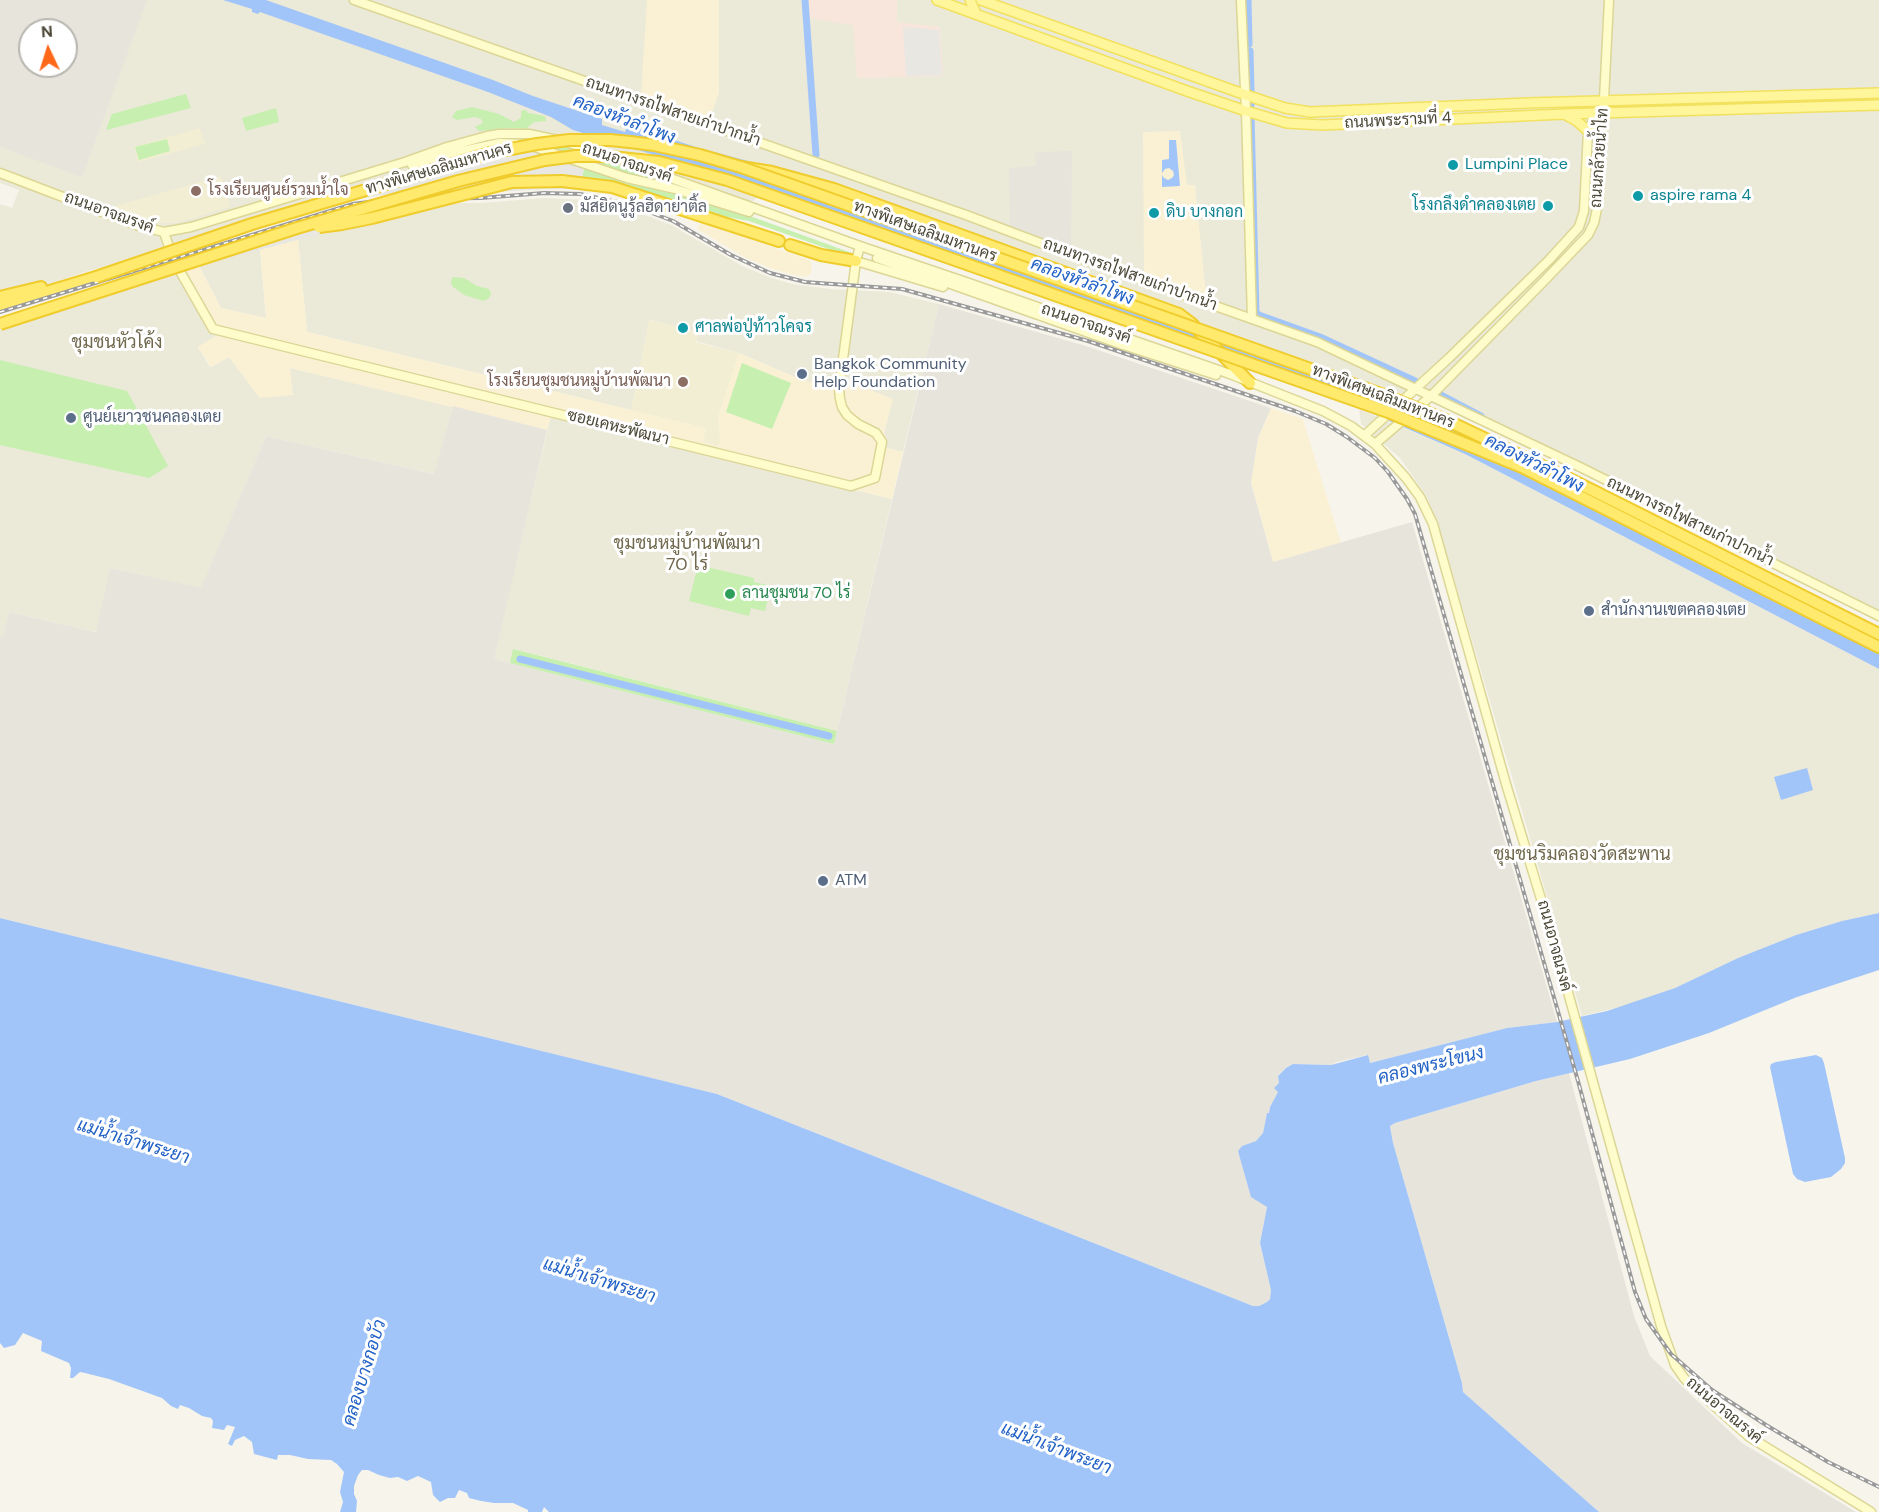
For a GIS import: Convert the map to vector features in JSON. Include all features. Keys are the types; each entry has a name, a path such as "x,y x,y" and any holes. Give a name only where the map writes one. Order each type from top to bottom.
{"highway":[{"name":"ทางพิเศษเฉลิมมหานคร","path":"0,306 96,277 263,220 490,153 537,144 587,139 638,143 700,155 741,167 1361,387 1446,420 1531,459 1879,634"},
{"name":"ทางพิเศษเฉลิมมหานคร","path":"0,324 297,228 458,181 545,160 602,156 659,162 693,170 1388,412 1522,467 1879,647"},
{"path":"741,167 772,172 834,189 1179,314 1191,323 1248,382"},
{"path":"297,228 342,224 512,182 562,181 612,187 779,241"},
{"path":"790,245 822,255 859,253"},
{"path":"0,297 96,277"}],"main road":[{"name":"ถนนทางรถไฟสายเก่าปากน้ำ","path":"354,0 932,203 1317,342 1582,468 1879,616"},
{"name":"ถนนพระรามที่ 4","path":"937,0 1246,111 1287,123 1323,125 1564,114 1879,105"},
{"path":"970,0 976,14"},
{"name":"ถนนพระรามที่ 4","path":"981,0 1285,108 1310,112 1879,93"},
{"path":"1241,0 1252,319"},
{"name":"ถนนกล้วยน้ำไท","path":"1367,434 1417,389 1549,260 1579,227 1584,211 1588,131 1605,101 1609,0"},
{"path":"1836,94 1836,107"},
{"name":"ถนนกล้วยน้ำไท","path":"1379,440 1431,396 1588,234 1594,223 1599,199 1599,113"},
{"path":"1564,114 1577,121 1588,131"},
{"name":"ถนนอาจณรงค์","path":"0,178 147,233 186,234 471,140 499,134 529,134 562,141 603,154 859,253 977,285 1227,373 1323,411 1379,440 1413,488 1433,524 1663,1332 1675,1365 1684,1378 1748,1436 1871,1512"},
{"name":"ถนนอาจณรงค์","path":"326,189 444,155 500,143 526,144 627,178 708,198 966,293 999,301 1212,374 1248,382"},
{"name":"ถนนอาจณรงค์","path":"0,173 165,234"},
{"path":"1579,227 1588,234"},
{"name":"ซอยเคหะพัฒนา","path":"165,234 173,259 213,329 851,486 875,478 882,442 876,433 858,424 847,415 840,399 839,389 859,253"}],"shaded area":[{"path":"0,0 1879,0 1879,613 1414,385 1403,397 1203,324 1178,306 789,175 751,202 603,162 489,160 85,272 0,300 0,204 12,208 19,190 0,183"},
{"path":"0,0 147,0 82,177 0,147"},
{"path":"647,0 719,0 719,93 709,120 641,96"},
{"path":"806,0 897,0 897,22 940,27 943,76 857,78 853,25 808,18"},
{"path":"903,27 939,30 942,75 906,76"},
{"path":"200,128 205,144 138,162 134,147"},
{"name":"ดิบ บางกอก","path":"1180,131 1187,185 1195,185 1206,294 1144,275 1143,132"},
{"path":"513,145 585,163 580,189 391,194 352,199 190,248 185,238 418,170"},
{"path":"1072,151 1071,249 1010,228 1009,168 1036,166 1035,152"},
{"name":"โรงเรียนศูนย์รวมน้ำใจ","path":"221,176 230,207 177,223 155,223 111,207"},
{"path":"544,198 589,200 637,212 671,225 742,266 792,284 830,289 889,292 939,304 903,452 887,448 884,433 892,399 821,381 810,382 799,379 739,353 696,341 698,332 650,320 631,410 307,332 298,239 437,203 481,203"},
{"path":"437,203 199,266 195,257 393,204"},
{"path":"701,222 806,259 811,262 811,273 806,277 794,275 746,258 697,229"},
{"path":"298,239 307,332 706,428 703,441 720,439 718,417 739,353 799,379 810,382 835,376 893,399 884,433 887,448 903,452 892,499 551,415 547,430 290,368 293,395 260,398 229,357 211,367 198,347 216,336 179,272 199,266 221,308 266,318 260,249"},
{"path":"260,249 266,318 221,308 199,266"},
{"path":"174,263 216,336 198,347 210,367 229,357 260,398 290,368 453,406 435,474 266,436 201,589 110,568 97,632 9,612 3,636 0,635 0,317"},
{"path":"939,304 1086,346 1271,408 1258,438 1251,483 1273,562 1412,522 1557,1022 1507,1028 1370,1063 1367,1055 1331,1065 1293,1064 1278,1075 1279,1083 1275,1088 1279,1091 1267,1114 1263,1133 1256,1141 1242,1146 1267,1207 1260,1243 1271,1290 1270,1299 1267,1302 1253,1306 717,1094 0,918 0,635 3,636 9,612 96,632 110,568 201,588 266,436 434,474 453,406 547,430 494,659 834,744"},
{"name":"โรงเรียนชุมชนหมู่บ้านพัฒนา","path":"649,320 698,332 696,342 739,353 718,417 720,439 718,446 703,442 706,428 631,410"},
{"path":"1271,408 1303,419 1341,543 1273,562 1251,483 1258,438"},
{"path":"1359,409 1465,454 1879,669 1879,913 1796,935 1738,958 1675,988 1628,1005 1582,1016 1438,524 1426,495 1400,458 1361,424"},
{"path":"551,415 892,499 837,731 514,649 510,663 493,659"},
{"path":"1569,1073 1634,1316 1650,1356 1742,1443 1856,1512 1599,1512 1463,1392 1390,1126"}],"green space":[{"path":"186,94 191,108 106,130 112,114"},
{"path":"472,107 499,114 514,122 521,118 521,111 526,110 528,113 545,116 546,121 534,122 526,129 479,131 475,127 483,123 481,119 475,117 457,120 452,117 456,111"},
{"path":"276,108 279,122 246,131 242,118"},
{"path":"518,136 558,143 675,184 625,174 527,141 511,140 463,146"},
{"path":"167,139 170,151 139,160 135,147"},
{"path":"584,168 674,192 750,216 854,255 851,257 749,221 711,214 582,179"},
{"path":"453,277 464,278 477,286 489,289 491,294 489,298 484,301 464,295 452,286"},
{"name":"ศูนย์เยาวชนคลองเตย","path":"0,360 127,391 168,466 149,478 0,445"},
{"path":"742,363 791,383 772,429 726,412"},
{"name":"ลานชุมชน 70 ไร่","path":"698,565 754,578 754,582 771,586 765,611 751,608 749,616 689,601"},
{"path":"513,649 837,731 834,744 510,663"}],"water":[{"name":"คลองหัวลำโพง","path":"223,0 266,0 602,119 602,125 625,132 628,125 748,161 1403,397 1879,630 1879,669 1465,454 1371,413 876,239 726,177 573,130 551,117 488,92 260,12 258,14 252,12 252,9"},
{"path":"1169,140 1176,140 1180,186 1162,187 1162,175 1168,180 1174,175 1169,168 1162,173 1162,160 1169,159"},
{"path":"1807,768 1813,790 1781,800 1774,777"},
{"path":"1879,913 1879,970 1797,997 1709,1033 1630,1059 1536,1081 1390,1126 1463,1392 1599,1512 549,1512 544,1507 542,1512 528,1512 513,1503 494,1503 469,1498 467,1493 459,1490 455,1498 448,1498 440,1502 433,1495 431,1482 418,1476 407,1481 362,1470 354,1486 357,1501 356,1512 340,1512 343,1502 340,1492 344,1472 331,1460 278,1455 277,1460 254,1454 252,1442 244,1436 235,1440 232,1446 228,1444 235,1427 227,1425 224,1430 212,1428 211,1418 202,1416 189,1408 180,1405 178,1409 162,1398 109,1379 80,1372 70,1378 69,1363 41,1351 42,1341 23,1333 15,1345 4,1348 0,1343 0,918 717,1094 1253,1306 1259,1306 1270,1299 1271,1290 1260,1243 1267,1207 1251,1197 1238,1151 1242,1146 1256,1141 1263,1133 1267,1113 1278,1092 1274,1088 1279,1083 1278,1076 1286,1068 1293,1064 1331,1065 1368,1055 1370,1063 1507,1028 1557,1022 1607,1011 1675,988 1738,958 1796,935"},
{"path":"1816,1055 1822,1058 1824,1063 1845,1163 1831,1177 1805,1182 1797,1179 1793,1174 1770,1067 1776,1062"}],"waterway":[{"path":"805,0 816,155"},
{"path":"1248,0 1249,44"},
{"path":"1250,51 1251,91"},
{"path":"1251,116 1256,313 1320,337 1415,381"},
{"path":"1441,395 1481,416"},
{"path":"520,659 829,736"}],"railway":[{"path":"0,312 353,204 392,199 481,198 544,193 580,194 631,205 673,221 731,255 770,273 805,282 902,289 1088,341 1295,411 1326,424 1347,437 1375,458 1388,472 1415,514 1578,1081 1635,1292 1646,1319 1671,1354 1712,1390 1828,1462 1879,1487"}],"place":[{"name":"Lumpini Place","path":"1453,165"},
{"name":"โรงเรียนศูนย์รวมน้ำใจ","path":"196,191"},
{"name":"aspire rama 4","path":"1638,196"},
{"name":"โรงกลึงดำคลองเตย","path":"1548,206"},
{"name":"มัสยิดนูรู้ลฮิดาย่าติ้ล","path":"568,208"},
{"name":"ดิบ บางกอก","path":"1154,213"},
{"name":"ศาลพ่อปู่ท้าวโคจร","path":"683,328"},
{"name":"Bangkok Community Help Foundation","path":"802,374"},
{"name":"โรงเรียนชุมชนหมู่บ้านพัฒนา","path":"683,382"},
{"name":"ศูนย์เยาวชนคลองเตย","path":"71,418"},
{"name":"ลานชุมชน 70 ไร่","path":"730,594"},
{"name":"สำนักงานเขตคลองเตย","path":"1589,611"},
{"name":"ATM","path":"823,881"}],"district":[{"name":"ชุมชนหัวโค้ง","path":"117,343"},
{"name":"ชุมชนหมู่บ้านพัฒนา 70 ไร่","path":"687,554"},
{"name":"ชุมชนริมคลองวัดสะพาน","path":"1582,855"}],"water label":[{"name":"คลองพระโขนง","path":"1431,1066"},
{"name":"แม่น้ำเจ้าพระยา","path":"133,1142"},
{"name":"แม่น้ำเจ้าพระยา","path":"599,1281"},
{"name":"คลองบางกอบัว","path":"365,1373"},
{"name":"แม่น้ำเจ้าพระยา","path":"1056,1449"}]}
